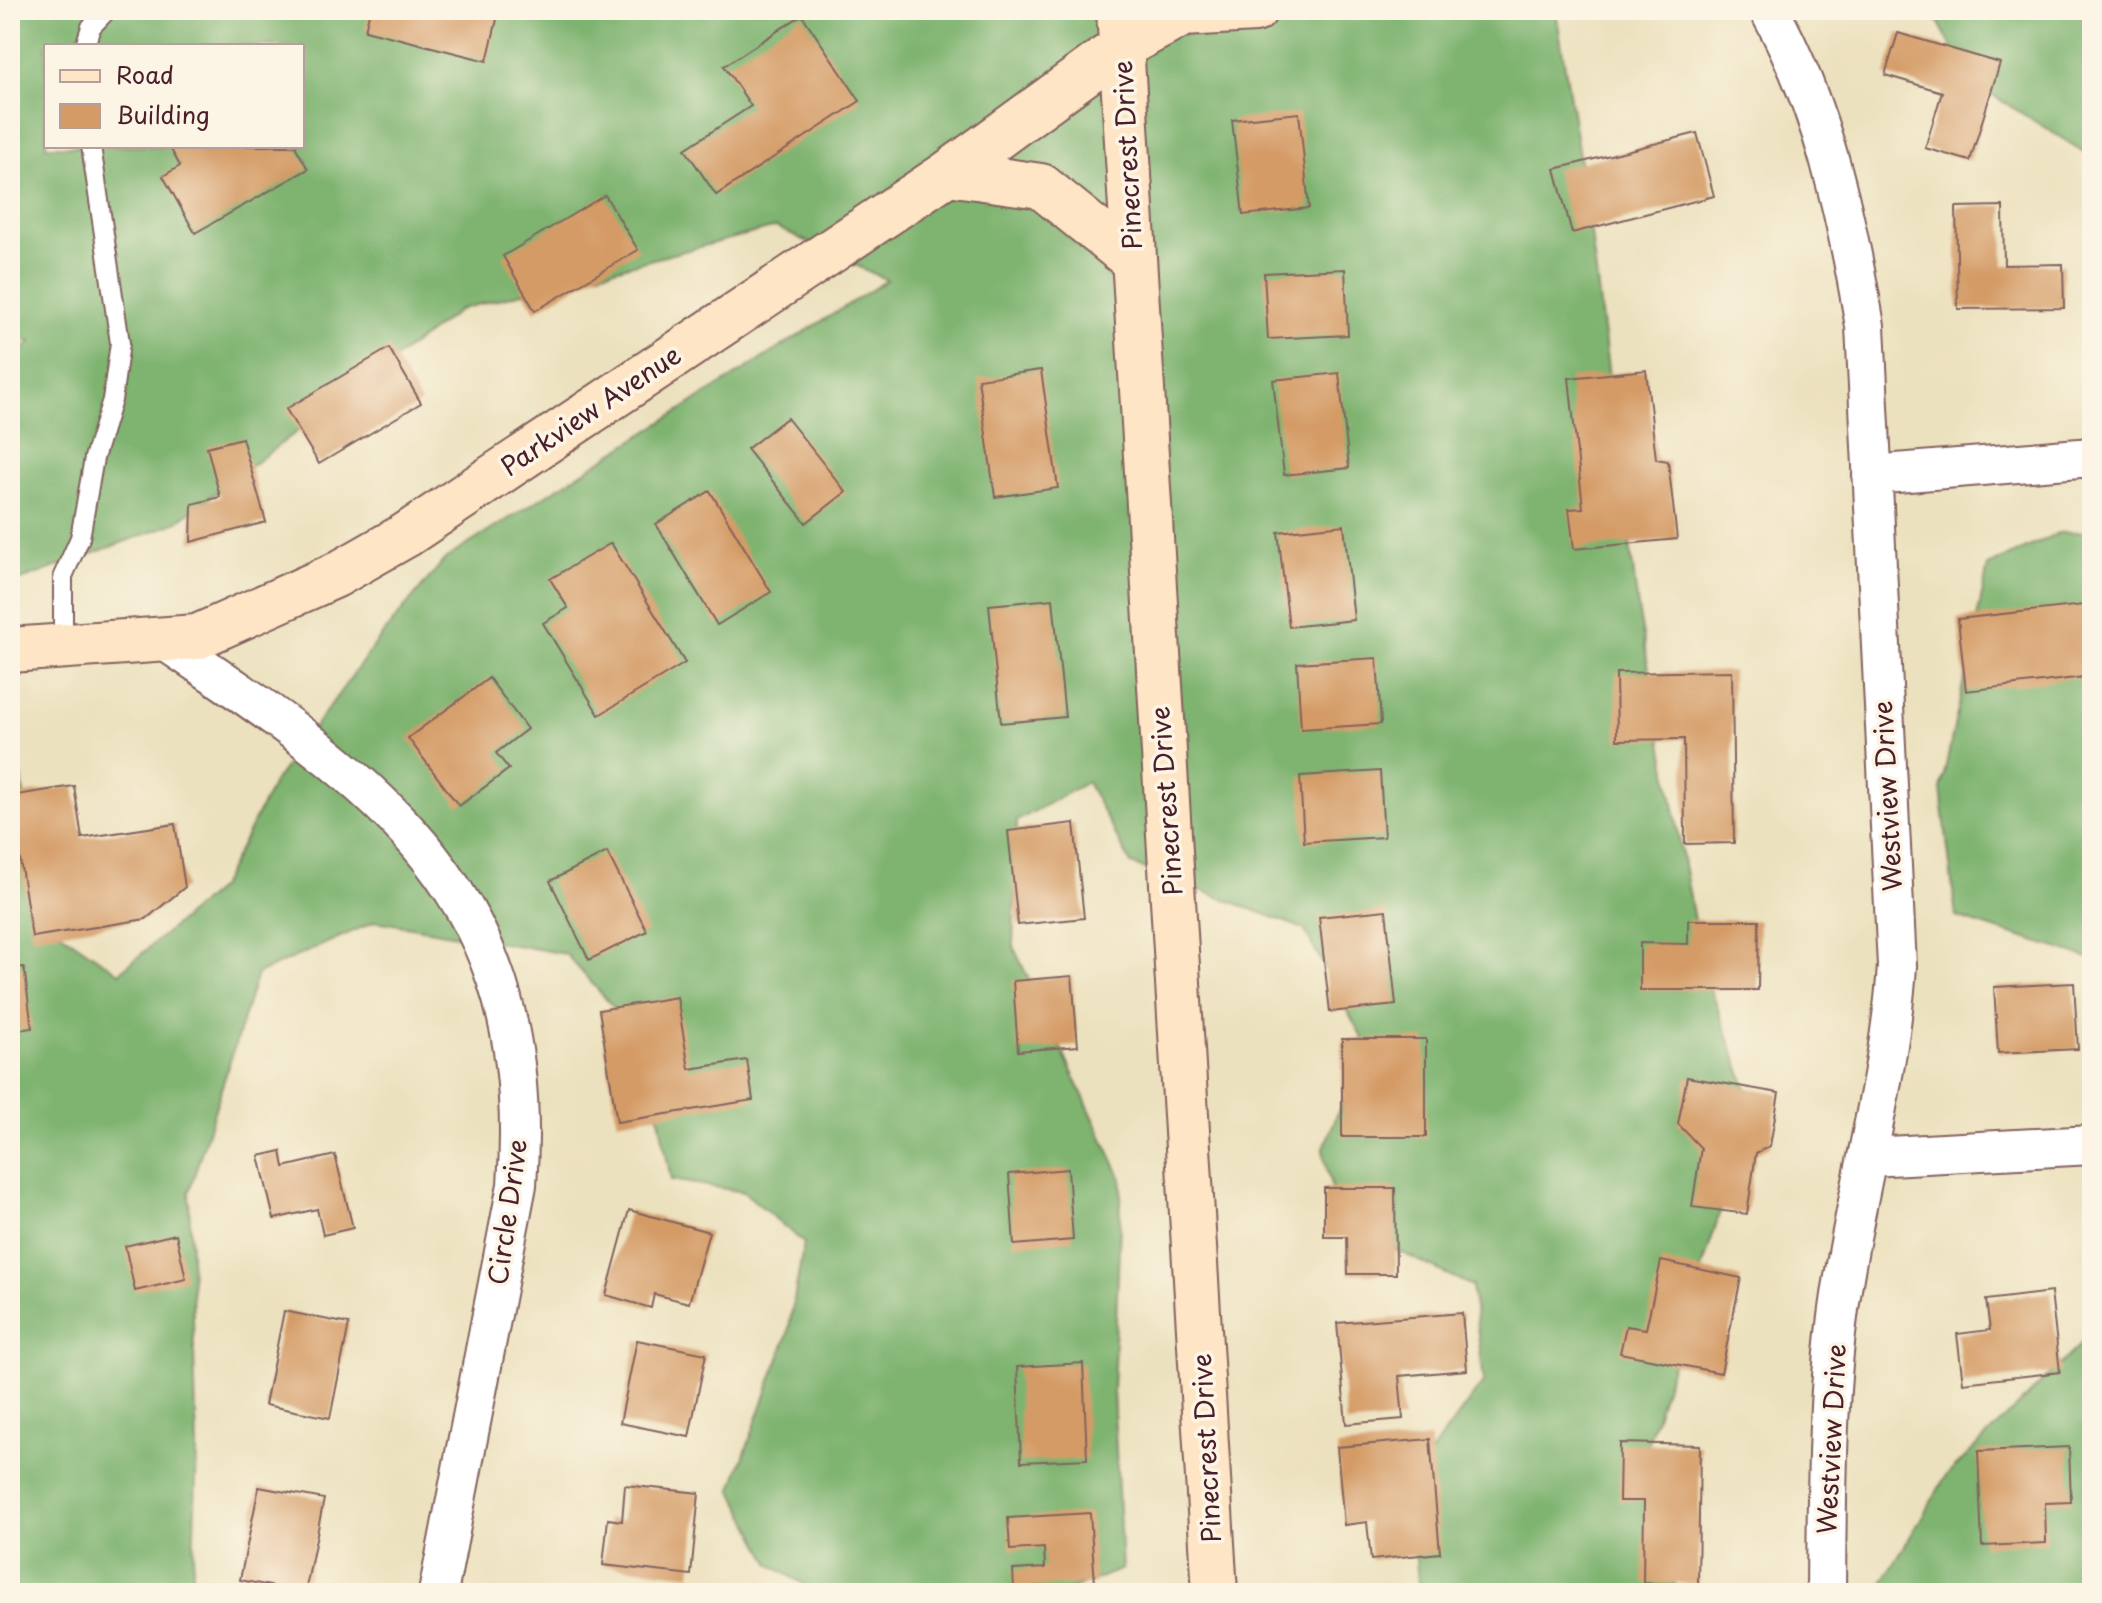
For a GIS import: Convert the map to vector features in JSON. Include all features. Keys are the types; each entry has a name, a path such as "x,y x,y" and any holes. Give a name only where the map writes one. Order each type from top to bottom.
{"street":[{"name":"Parkview Avenue","path":"10,650 197,637 336,575 406,535 948,173 1120,29 1183,14 1255,10"},
{"name":"Westview Drive","path":"1769,10 1798,70 1833,170 1852,248 1865,326 1897,966 1893,1018 1870,1157 1845,1271 1834,1350 1826,1593"},
{"name":"Pinecrest Drive","path":"1120,29 1215,1593"},
{"path":"948,173 1041,186 1134,261"},
{"path":"1872,475 2092,457"},
{"name":"Circle Drive","path":"162,639 298,731 380,800 416,838 448,881 475,926 510,1027 518,1079 521,1132 517,1185 438,1593"},
{"path":"1870,1157 2092,1145"}],"lane":[{"path":"86,44 91,27 107,10"},
{"path":"63,647 63,576 80,538 94,458 112,400 120,343 91,148"}],"green space":[{"path":"10,10 1556,10 1590,226 1638,608 1702,965 1753,1106 1646,1449 1677,1593 1419,1593 1409,1482 1484,1381 1472,1286 1339,1223 1323,1150 1365,1043 1304,929 1131,864 1087,782 1017,821 1013,946 1122,1179 1113,1390 1122,1569 1062,1593 819,1593 771,1565 732,1489 788,1333 804,1243 744,1192 671,1180 656,1102 615,1009 566,954 376,921 257,974 189,1192 197,1447 192,1593 10,1593 10,770 21,772 41,919 119,973 220,887 274,782 379,639 445,559 887,280 776,227 461,309 175,523 10,584 10,356 31,342 10,336"},
{"path":"1932,10 2092,10 2092,157 1970,81"},
{"path":"2092,531 2092,959 1956,917 1941,789 1988,566 2059,533"},
{"path":"2092,1333 2092,1593 1877,1593 1946,1476"}],"building":[{"path":"370,10 499,11 487,61 365,30"},
{"path":"802,15 860,101 716,195 685,149 751,106 724,66"},
{"path":"1898,33 2000,63 1970,161 1925,148 1942,92 1885,75"},
{"path":"1299,113 1309,208 1243,215 1232,120"},
{"path":"1697,133 1714,196 1572,233 1555,169"},
{"path":"170,148 296,148 308,169 195,233 163,176 180,166"},
{"path":"605,195 638,250 535,311 503,256"},
{"path":"2003,206 2004,265 2063,264 2064,308 1958,309 1956,207"},
{"path":"1345,269 1348,335 1268,339 1264,273"},
{"path":"389,348 421,403 319,464 286,409"},
{"path":"1041,370 1058,488 995,497 978,379"},
{"path":"1646,370 1656,459 1668,461 1677,539 1574,549 1569,509 1583,508 1569,378"},
{"path":"1339,373 1349,468 1284,475 1273,380"},
{"path":"787,418 846,492 806,523 747,449"},
{"path":"242,438 266,522 191,542 192,504 220,497 207,447"},
{"path":"710,491 771,592 717,625 656,524"},
{"path":"1344,525 1354,620 1289,627 1278,532"},
{"path":"611,543 685,663 599,715 543,623 568,608 550,579"},
{"path":"1053,599 1065,717 1001,723 989,605"},
{"path":"2092,604 2092,676 1966,691 1958,619"},
{"path":"1377,658 1381,724 1301,729 1297,663"},
{"path":"1732,671 1734,843 1685,844 1684,739 1617,740 1616,673"},
{"path":"489,678 527,729 496,753 509,769 459,806 408,738"},
{"path":"1380,771 1384,837 1304,842 1300,776"},
{"path":"74,786 82,838 175,824 185,887 146,919 32,937 10,796"},
{"path":"1074,823 1084,918 1018,925 1008,831"},
{"path":"607,852 647,931 589,960 550,881"},
{"path":"1386,910 1396,1005 1330,1012 1319,917"},
{"path":"1688,920 1759,920 1758,990 1640,990 1640,943 1688,944"},
{"path":"24,967 32,1028 10,1031 10,968"},
{"path":"1072,976 1078,1046 1018,1051 1013,981"},
{"path":"2074,983 2078,1049 1998,1053 1994,987"},
{"path":"677,997 689,1069 747,1060 753,1100 617,1122 599,1010"},
{"path":"1342,1039 1426,1039 1426,1137 1342,1137"},
{"path":"1687,1077 1779,1093 1770,1146 1756,1153 1747,1214 1692,1207 1701,1148 1678,1124"},
{"path":"281,1151 284,1167 335,1155 353,1228 323,1235 317,1209 274,1219 259,1156"},
{"path":"1068,1169 1073,1240 1014,1245 1009,1174"},
{"path":"1324,1188 1395,1188 1396,1274 1348,1274 1347,1237 1324,1237"},
{"path":"629,1210 709,1232 689,1303 654,1294 651,1308 606,1295"},
{"path":"176,1234 186,1279 135,1291 125,1246"},
{"path":"1661,1261 1741,1278 1721,1373 1620,1353 1626,1326 1646,1329"},
{"path":"2051,1292 2060,1372 1963,1383 1957,1334 1990,1330 1986,1300"},
{"path":"284,1311 349,1324 330,1418 265,1405"},
{"path":"1462,1313 1467,1370 1399,1376 1403,1419 1346,1424 1337,1323"},
{"path":"637,1340 706,1354 689,1437 620,1423"},
{"path":"1083,1363 1087,1459 1021,1462 1017,1367"},
{"path":"1430,1439 1440,1553 1371,1560 1367,1522 1344,1525 1337,1447"},
{"path":"1620,1443 1700,1445 1698,1584 1643,1583 1644,1501 1619,1501"},
{"path":"2069,1447 2071,1502 2045,1503 2046,1543 1982,1546 1978,1451"},
{"path":"625,1485 699,1493 691,1575 603,1565 608,1519 622,1521"},
{"path":"259,1487 324,1499 305,1593 240,1580"},
{"path":"1090,1513 1095,1584 1014,1588 1013,1570 1045,1568 1044,1548 1010,1550 1008,1518"}]}
